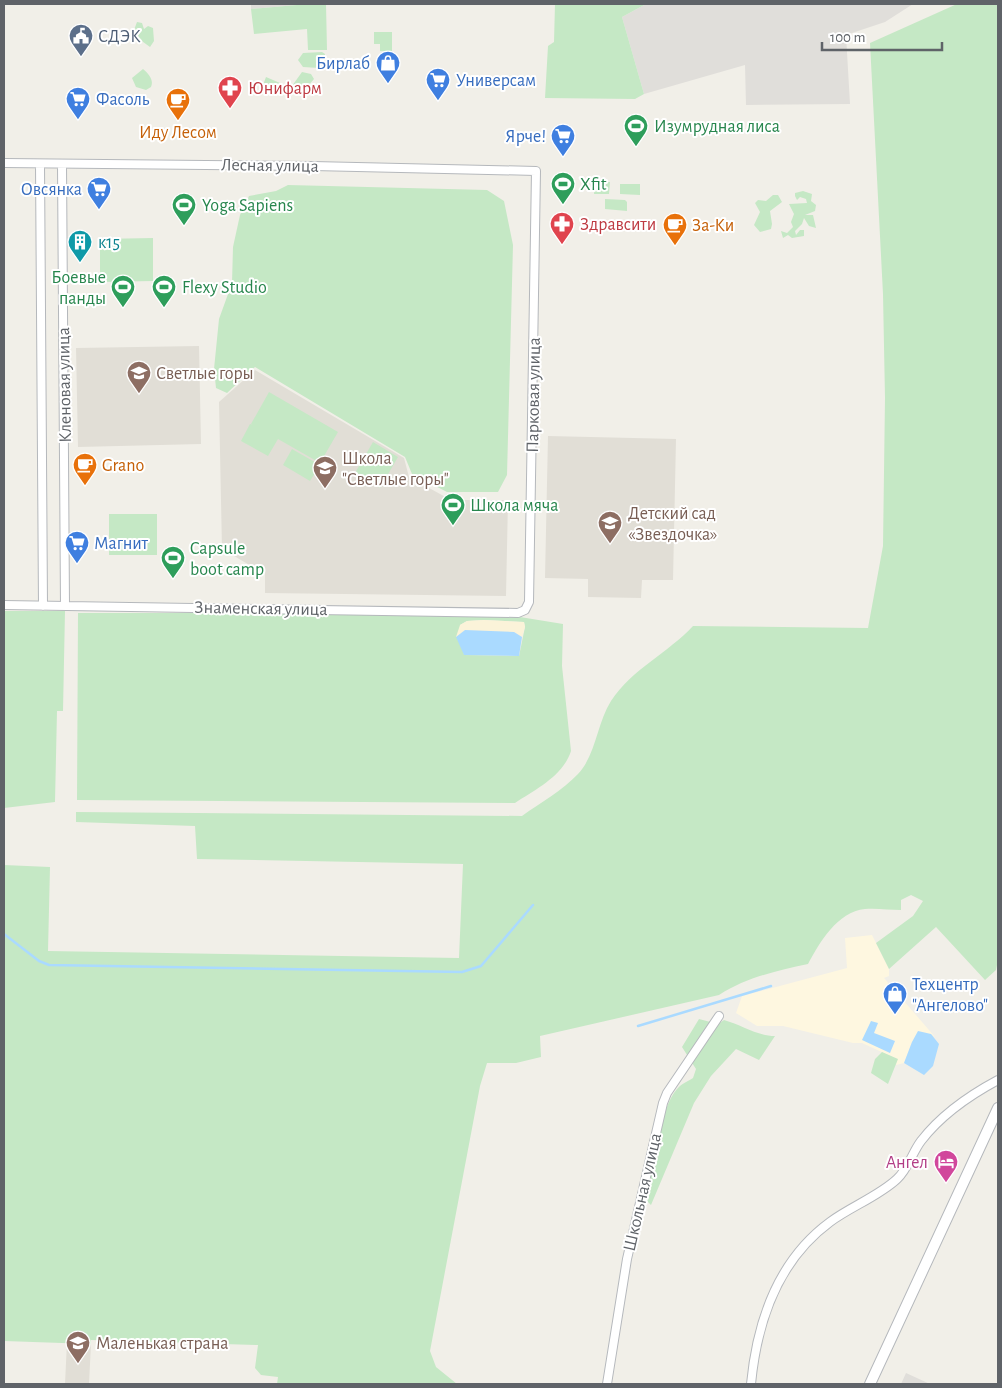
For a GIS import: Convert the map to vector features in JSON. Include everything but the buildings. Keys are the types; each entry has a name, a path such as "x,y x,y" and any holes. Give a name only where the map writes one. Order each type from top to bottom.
{"street":[{"name":"Лесная улица","path":"4,163 322,166 536,171"},
{"name":"Кленовая улица","path":"40,164 43,606"},
{"name":"Кленовая улица","path":"62,164 65,606"},
{"name":"Парковая улица","path":"518,613 525,610 529,602 536,171"},
{"name":"Знаменская улица","path":"4,605 518,613"},
{"name":"Школьная улица","path":"607,1384 627,1259 662,1103 719,1016"},
{"path":"751,1384 761,1323 776,1288 799,1251 829,1222 896,1180 929,1131 970,1096 998,1080"},
{"path":"870,1384 998,1108"}],"shaded area":[{"path":"251,4 308,4 251,9"},
{"path":"646,4 913,4 885,22 846,35 850,104 746,105 745,65 644,94 622,17"},
{"name":"Светлые горы","path":"199,346 201,444 78,447 76,348"},
{"name":"Школа \"Светлые горы\"","path":"255,370 404,458 409,477 451,500 508,500 506,596 265,593 265,574 222,549 219,402"},
{"name":"Детский сад «Звездочка»","path":"548,436 676,439 673,580 642,580 641,598 588,597 588,579 545,578"},
{"path":"872,935 889,969 889,976 884,978 935,1037 931,1034 912,1042 904,1063 896,1065 897,1059 862,1043 853,1043 783,1026 757,1026 736,1013 742,996 847,968 845,938"},
{"name":"Маленькая страна","path":"67,1342 91,1344 89,1384 65,1384"},
{"path":"906,1373 930,1384 901,1384"}],"green space":[{"path":"326,4 327,50 308,50 307,29 254,34 251,9"},
{"path":"555,4 646,4 622,17 644,94 635,99 545,98 548,46 554,42"},
{"path":"957,4 998,4 998,960 996,970 985,980 936,927 889,969 876,943 913,916 923,901 911,895 901,900 901,910 865,909 855,911 846,916 830,929 808,964 751,979 719,995 540,1036 541,1057 516,1063 487,1063 480,1086 430,1351 436,1367 457,1384 277,1384 278,1377 261,1375 255,1368 258,1345 91,1340 91,1344 4,1341 4,865 50,867 48,951 459,958 463,864 197,859 195,826 76,822 76,812 522,816 558,791 578,774 589,758 602,719 611,701 629,680 673,645 693,626 868,628 883,546 885,398 883,294 870,43"},
{"path":"137,22 142,23 144,29 148,26 153,28 154,41 150,47 139,39 131,38"},
{"path":"374,32 392,32 392,52 380,51 380,44 374,44"},
{"path":"322,52 325,54 325,63 319,68 303,67 298,60 303,53"},
{"path":"143,69 149,75 152,82 151,87 146,90 136,87 132,78"},
{"path":"302,72 311,74 314,79 308,86 298,89 292,86"},
{"path":"266,77 280,83 278,90 267,89 263,85"},
{"path":"610,182 609,194 594,194 595,183"},
{"path":"620,184 640,184 640,195 620,194"},
{"path":"288,185 487,190 504,201 513,245 507,475 498,492 447,492 412,474 405,457 255,367 227,393 216,388 214,369 219,319 232,283 233,247 240,215 249,196 276,191"},
{"path":"803,191 812,194 811,201 816,205 815,211 805,215 813,215 816,228 809,226 804,218 802,224 795,231 796,235 800,230 804,230 804,236 792,238 788,235 783,238 781,231 787,233 793,227 791,222 794,214 789,204 807,203 806,199 800,197 797,200 795,196 795,193"},
{"path":"773,195 778,195 782,202 770,211 771,229 760,232 754,225 760,212 755,203 758,200 766,201"},
{"path":"605,199 625,200 627,202 627,211 605,209"},
{"path":"153,238 153,281 100,282 100,239"},
{"path":"269,392 338,432 320,463 278,439 268,456 241,441 250,424 253,425 251,424"},
{"path":"373,442 398,457 380,488 355,473"},
{"path":"292,449 320,465 310,481 283,465"},
{"path":"109,514 157,514 157,555 109,555"},
{"path":"4,611 65,611 63,711 57,711 55,802 4,808"},
{"path":"78,613 366,613 520,617 563,624 562,666 571,751 562,768 555,775 515,803 77,800","holes":["467,621 524,622 525,627 519,656 464,655 460,625"]},
{"path":"699,1019 718,1024 724,1020 768,1036 775,1036 759,1060 736,1049 711,1076 694,1103 651,1205 646,1200 657,1139 673,1094 681,1085 693,1078 696,1069 682,1047"},
{"path":"882,1052 898,1059 888,1084 871,1073 875,1059"}],"sand":[{"path":"467,621 524,622 525,627 522,637 514,632 456,637 460,625"}],"water":[{"path":"465,630 514,632 522,637 519,656 464,655 456,637"},
{"path":"871,1021 878,1023 874,1033 895,1041 890,1053 862,1040"},
{"path":"918,1031 931,1034 939,1044 933,1066 924,1075 904,1063"}],"waterway":[{"path":"4,934 39,961 49,965 462,972 481,966 533,905"},
{"path":"638,1026 771,986"}],"place":[{"name":"СДЭК","path":"81,57"},
{"name":"Бирлаб","path":"388,84"},
{"name":"Универсам","path":"438,101"},
{"name":"Юнифарм","path":"230,109"},
{"name":"Фасоль","path":"78,120"},
{"name":"Иду Лесом","path":"178,121"},
{"name":"Изумрудная лиса","path":"636,147"},
{"name":"Ярче!","path":"563,157"},
{"name":"Xfit","path":"563,205"},
{"name":"Овсянка","path":"99,210"},
{"name":"Yoga Sapiens","path":"184,226"},
{"name":"Здравсити","path":"562,245"},
{"name":"За-Ки","path":"675,246"},
{"name":"к15","path":"80,263"},
{"name":"Боевые панды","path":"123,308"},
{"name":"Flexy Studio","path":"164,308"},
{"name":"Светлые горы","path":"139,394"},
{"name":"Grano","path":"85,486"},
{"name":"Школа \"Светлые горы\"","path":"325,489"},
{"name":"Школа мяча","path":"453,526"},
{"name":"Детский сад «Звездочка»","path":"610,544"},
{"name":"Магнит","path":"77,564"},
{"name":"Capsule boot camp","path":"173,579"},
{"name":"Техцентр \"Ангелово\"","path":"895,1015"},
{"name":"Ангел","path":"946,1183"},
{"name":"Маленькая страна","path":"78,1364"}]}
